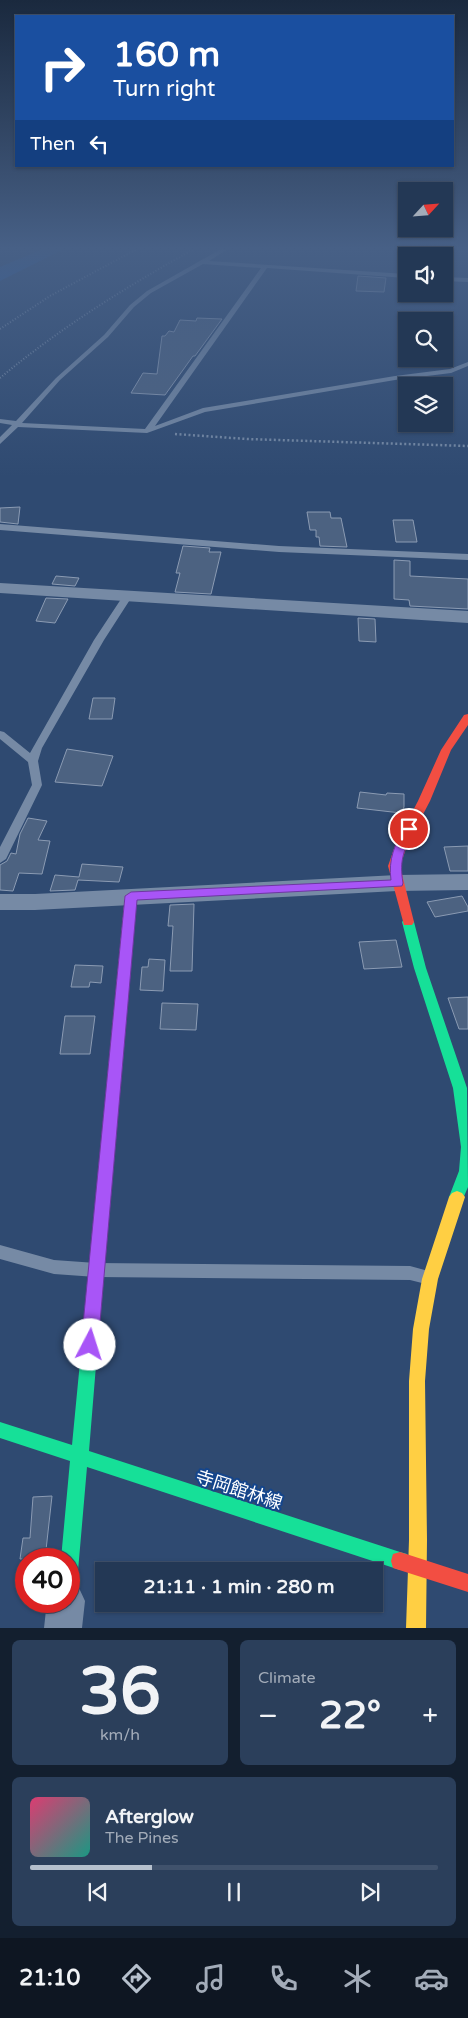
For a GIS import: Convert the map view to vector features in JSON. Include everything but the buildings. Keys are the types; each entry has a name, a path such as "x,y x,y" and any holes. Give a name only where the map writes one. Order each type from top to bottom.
{"street":[{"path":"0,588 468,617"},
{"path":"416,1628 417,1381 421,1329 430,1279 466,1171 468,1147 460,1088 420,968 394,866 402,843 424,801 446,750 468,716"},
{"path":"0,902 35,902 397,883 468,882"},
{"path":"71,1548 131,896"},
{"name":"寺岡館林線","path":"0,1430 468,1583"},
{"path":"63,1628 65,1613"}],"lane":[{"path":"0,442 58,379 116,325"},
{"path":"147,431 223,325"},
{"path":"0,421 16,424 147,431 203,410 277,396 451,371 468,364"},
{"path":"0,527 280,549 468,558"},
{"path":"0,859 37,785 33,761 37,748 128,595"},
{"path":"0,734 33,761"},
{"path":"0,1252 54,1267 96,1270 410,1273 430,1279"}],"path":[{"path":"0,378 69,325"},
{"path":"147,431 247,439 468,446"}],"traffic: fast":[{"path":"408,922 420,968 460,1088 468,1147 466,1171 457,1197"},
{"path":"71,1548 90,1341"},
{"path":"0,1430 400,1561"}],"traffic: slow":[{"path":"90,1341 131,896"},
{"path":"416,1628 418,1540 417,1381 421,1329 430,1279 457,1197"}],"traffic: jam":[{"path":"408,922 394,866 402,843 424,801 446,750 468,717"},
{"path":"400,1561 468,1583"}],"route":[{"path":"90,1345 131,896 397,883 394,866 409,829"}]}
